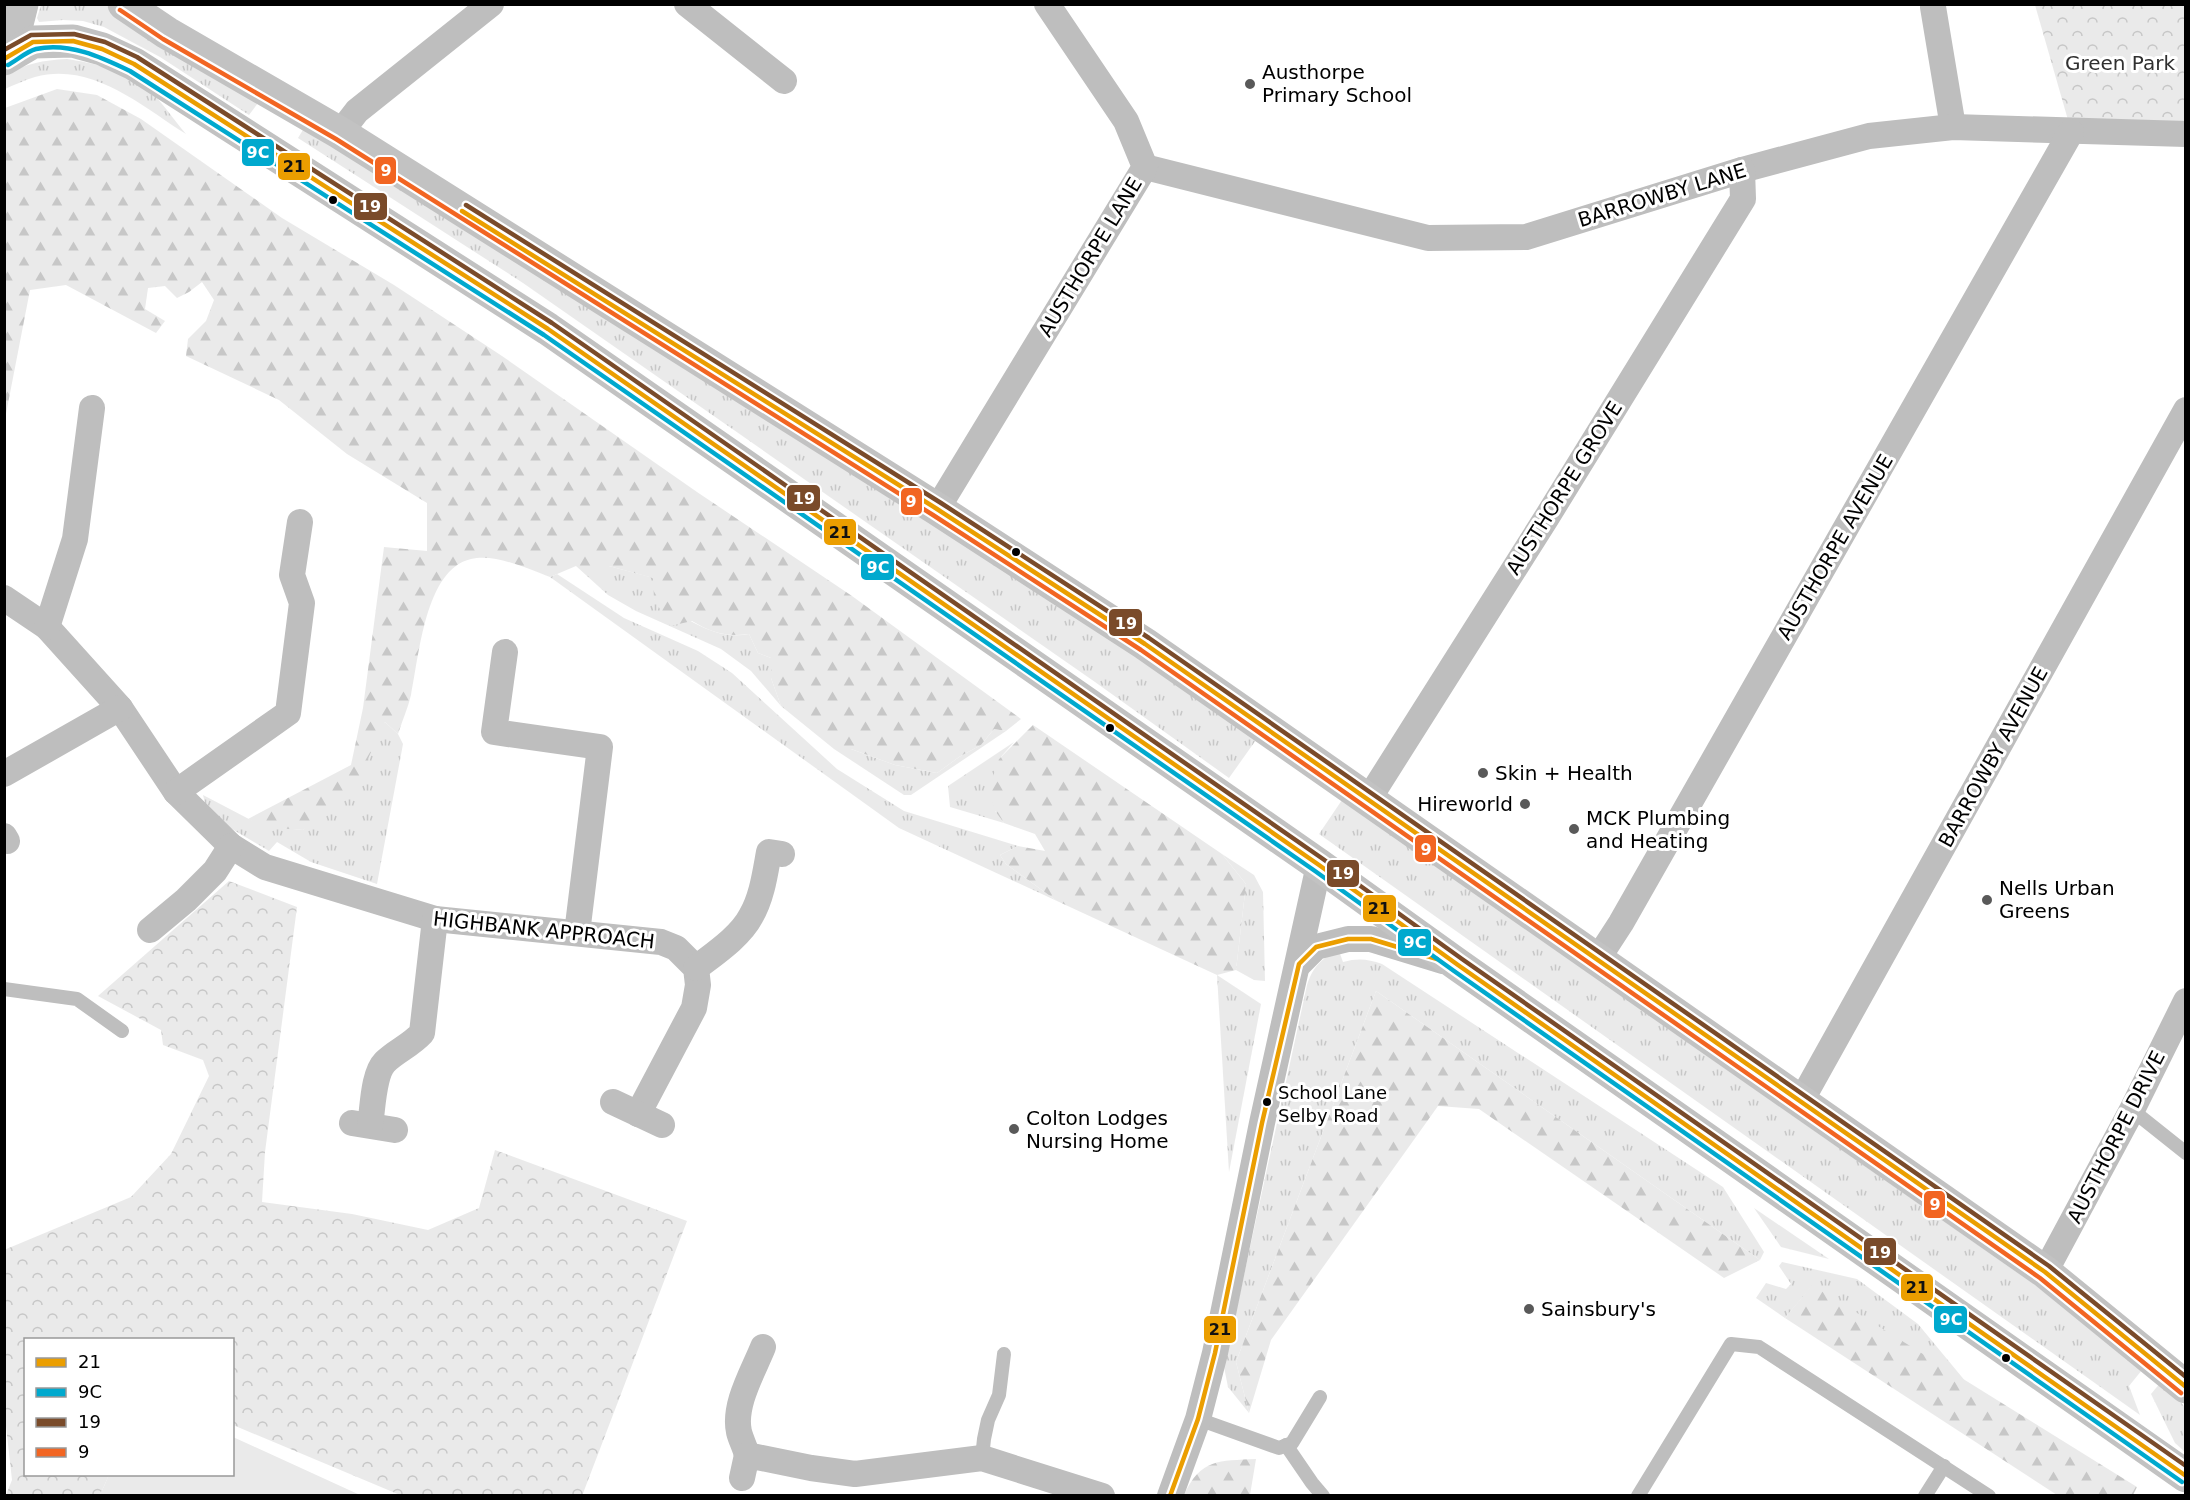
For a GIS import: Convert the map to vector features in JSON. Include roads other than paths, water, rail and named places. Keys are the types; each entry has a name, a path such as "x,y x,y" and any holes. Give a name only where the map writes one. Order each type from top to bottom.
{"main road":[{"path":"4,49 15,32 22,4"},
{"path":"124,4 167,33 340,133 938,509 1145,644 2045,1272 2185,1386"},
{"path":"4,59 33,42 73,41 102,49 134,64 548,329 1320,865 1458,966 2186,1476"}],"street":[{"path":"340,133 357,111 491,4"},
{"path":"687,4 784,81"},
{"name":"AUSTHORPE LANE","path":"938,509 1145,167 1126,122 1047,4"},
{"path":"1933,7 1953,127"},
{"name":"BARROWBY LANE","path":"1145,167 1428,238 1526,237 1742,170 1869,136 1953,127 2186,134"},
{"name":"AUSTHORPE AVENUE","path":"1597,960 1621,923 2071,132"},
{"name":"AUSTHORPE GROVE","path":"1368,800 1743,198 1742,170"},
{"path":"47,627 75,539 92,408"},
{"name":"BARROWBY AVENUE","path":"1800,1103 2186,410"},
{"path":"176,792 288,713 302,603 292,575 300,522"},
{"name":"HIGHBANK APPROACH","path":"4,598 47,627 120,708 176,792 231,846 265,867 435,920 661,942 676,948 696,968"},
{"path":"505,652 494,732 600,747 577,933"},
{"path":"4,774 120,708"},
{"path":"150,930 186,900 215,871 231,846"},
{"path":"639,1114 693,1008 698,985 696,968 726,945 751,917 764,883 770,852 782,854"},
{"path":"1170,1496 1198,1419 1215,1353 1262,1123 1320,865"},
{"path":"372,1126 378,1071 385,1062 405,1049 422,1033 435,920"},
{"path":"1299,964 1316,947 1348,939 1371,939 1458,966"},
{"name":"AUSTHORPE DRIVE","path":"2045,1272 2132,1110 2186,1001"},
{"path":"613,1102 662,1125"},
{"path":"763,1347 741,1402 738,1421 745,1466 811,1468 854,1485 982,1458 1102,1496"}],"lane":[{"path":"4,988 77,999 122,1031"},
{"path":"2132,1110 2186,1153"},
{"path":"1638,1496 1731,1344 1759,1347 1989,1496"},
{"path":"982,1458 988,1420 999,1395 1004,1354"},
{"path":"1198,1419 1279,1448 1292,1443 1320,1397"},
{"path":"1286,1445 1323,1496"},
{"path":"1925,1496 1944,1466"}],"place":[{"name":"Austhorpe Primary School","path":"1250,84"},
{"name":"Skin + Health","path":"1483,773"},
{"name":"Hireworld","path":"1525,804"},
{"name":"MCK Plumbing and Heating","path":"1574,829"},
{"name":"Nells Urban Greens","path":"1987,900"},
{"name":"School Lane Selby Road","path":"1267,1102"},
{"name":"Colton Lodges Nursing Home","path":"1014,1129"},
{"name":"Sainsbury's","path":"1529,1309"}],"park label":[{"name":"Green Park","path":"2120,63"}]}
